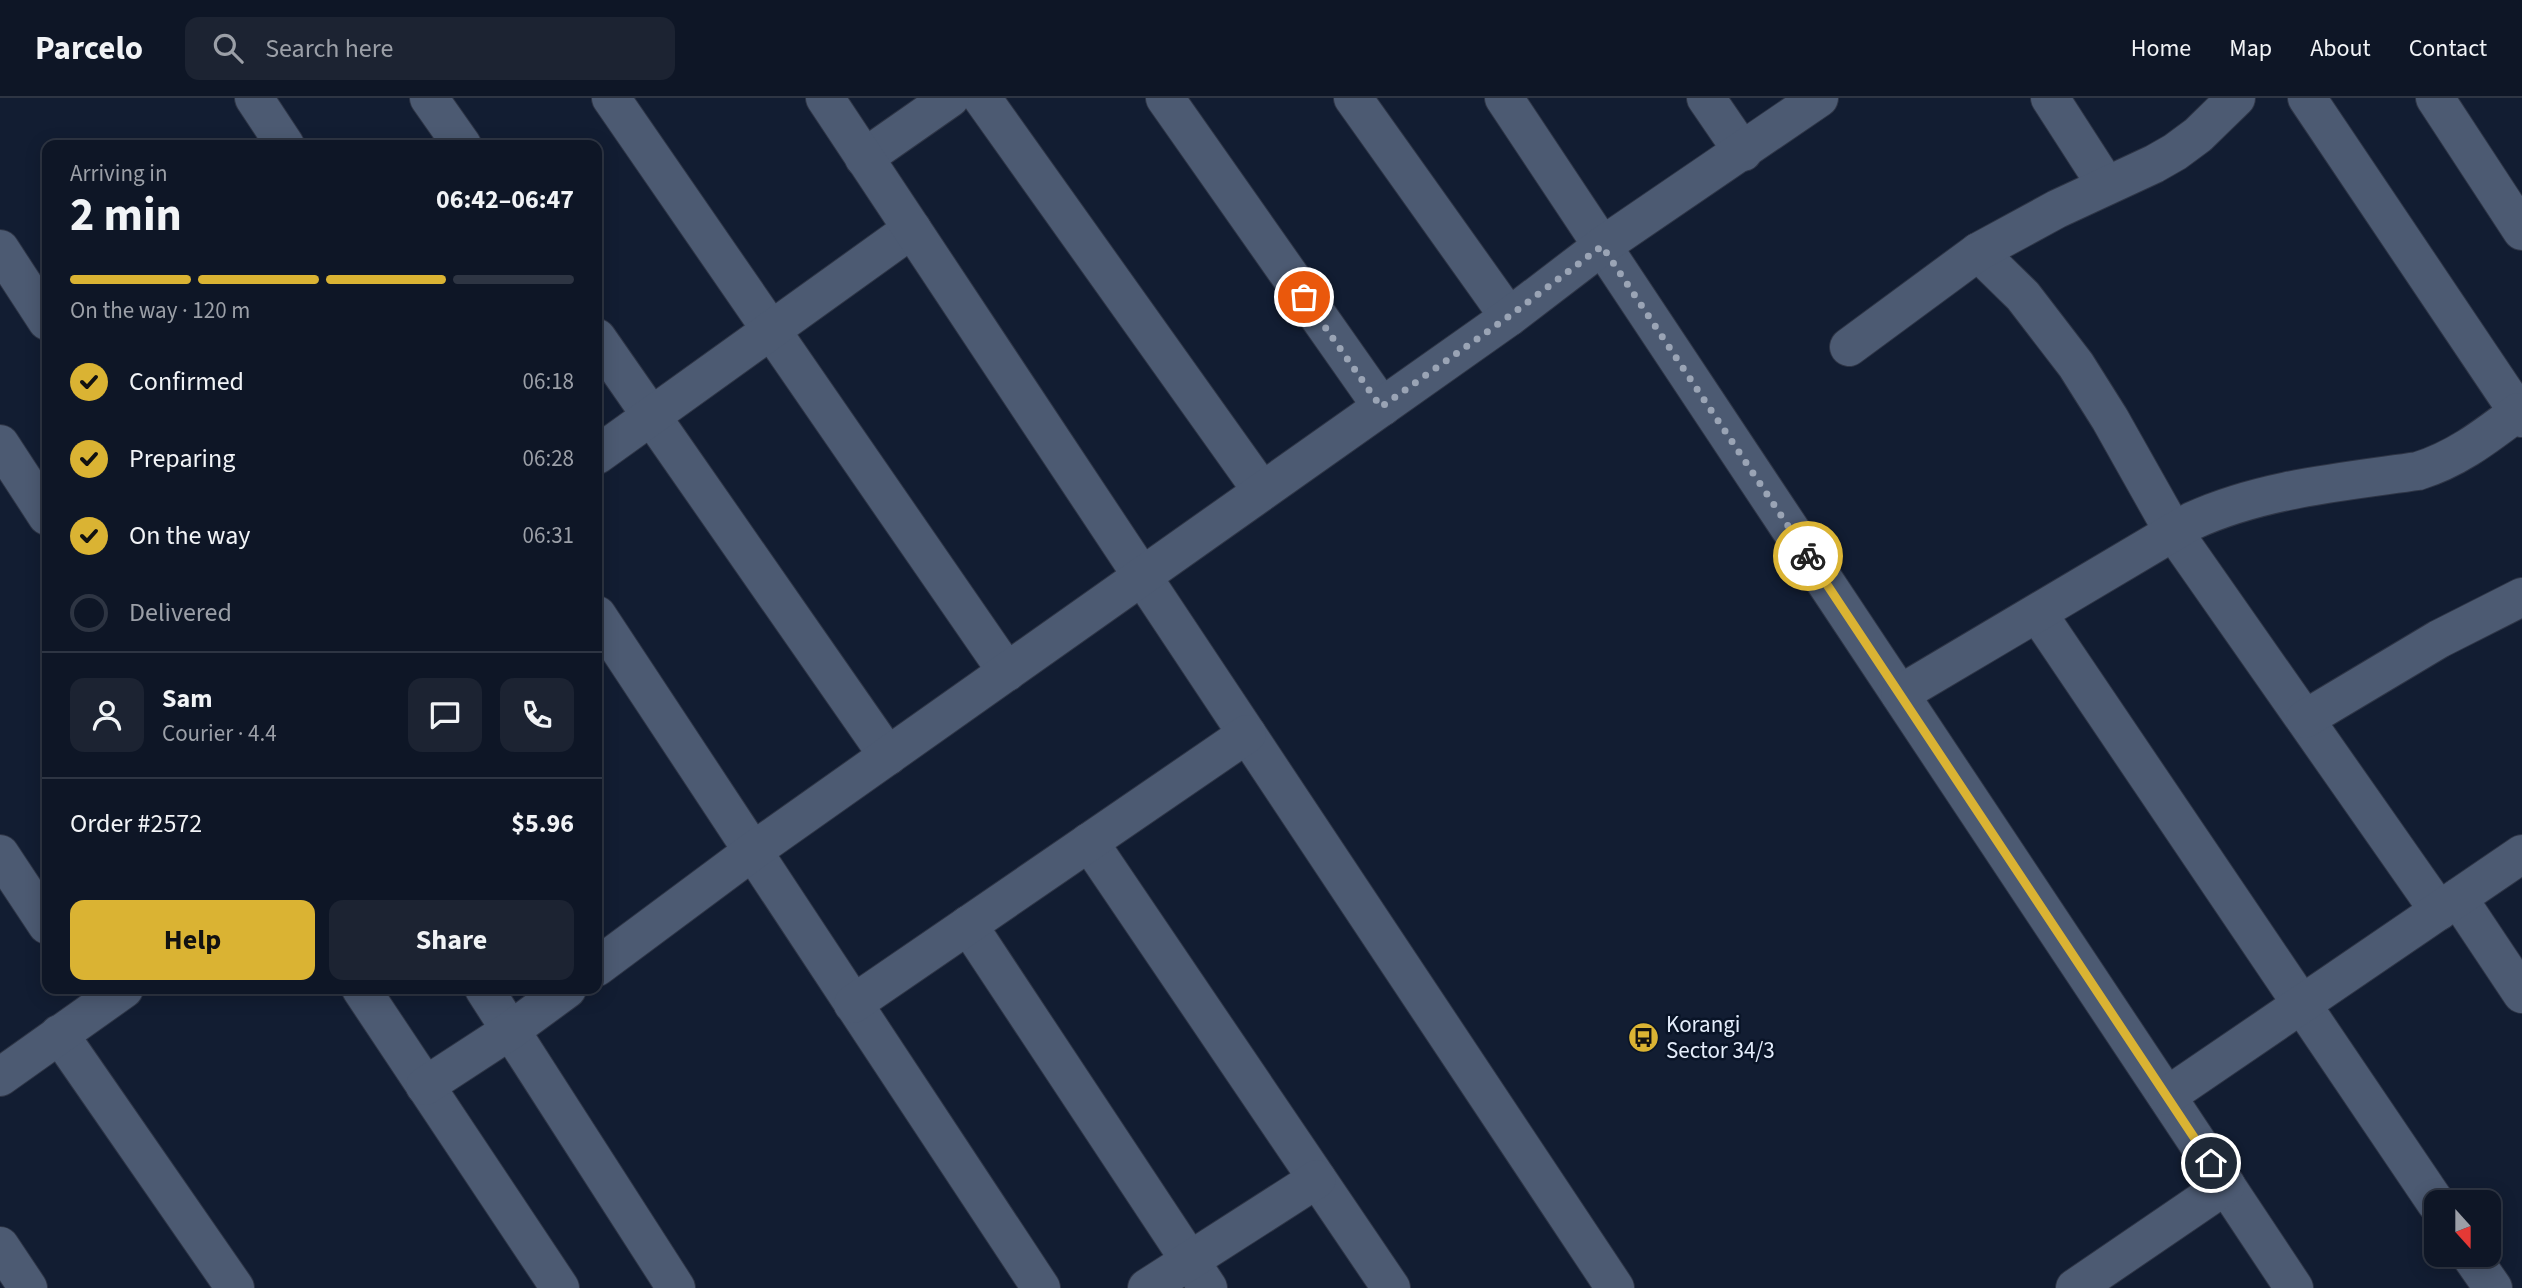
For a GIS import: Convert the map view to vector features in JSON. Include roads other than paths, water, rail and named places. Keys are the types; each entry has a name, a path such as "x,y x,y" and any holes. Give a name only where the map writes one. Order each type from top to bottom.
{"street":[{"path":"254,98 282,140"},
{"path":"429,98 458,140"},
{"path":"611,98 1007,672"},
{"path":"825,98 1615,1288"},
{"path":"864,158 950,98"},
{"path":"982,98 1262,491"},
{"path":"1165,98 1381,407"},
{"path":"1353,98 1508,317"},
{"path":"1504,98 2294,1288"},
{"path":"1706,98 1743,152"},
{"path":"602,963 753,851 1508,317 1602,246 1819,98"},
{"path":"2050,98 2106,186"},
{"path":"1849,347 1978,252 2175,152 2198,135 2236,98"},
{"path":"1900,694 2173,531 2222,508 2280,492 2418,471 2464,452 2520,415 2307,98"},
{"path":"2435,98 2522,231"},
{"path":"602,451 912,229"},
{"path":"0,248 42,313"},
{"path":"1978,252 2023,296 2076,365 2110,419 2173,531 2305,719 2522,995"},
{"path":"602,345 888,756"},
{"path":"0,443 42,508"},
{"path":"2305,719 2439,639 2522,597"},
{"path":"2038,614 2427,1190"},
{"path":"602,623 1041,1288"},
{"path":"853,1004 1247,734"},
{"path":"1089,842 1391,1288"},
{"path":"0,854 42,917"},
{"path":"2167,1096 2522,854"},
{"path":"968,925 1199,1274"},
{"path":"0,1077 59,1034 105,994"},
{"path":"364,994 554,1286"},
{"path":"487,994 676,1288"},
{"path":"425,1086 560,994"},
{"path":"59,1034 235,1288"},
{"path":"1147,1288 1199,1274 1317,1179"},
{"path":"2090,1284 2226,1185"},
{"path":"0,1246 29,1288"},
{"path":"2478,1267 2493,1288"}],"place":[{"name":"Korangi Sector 34/3","path":"1643,1037"}]}
